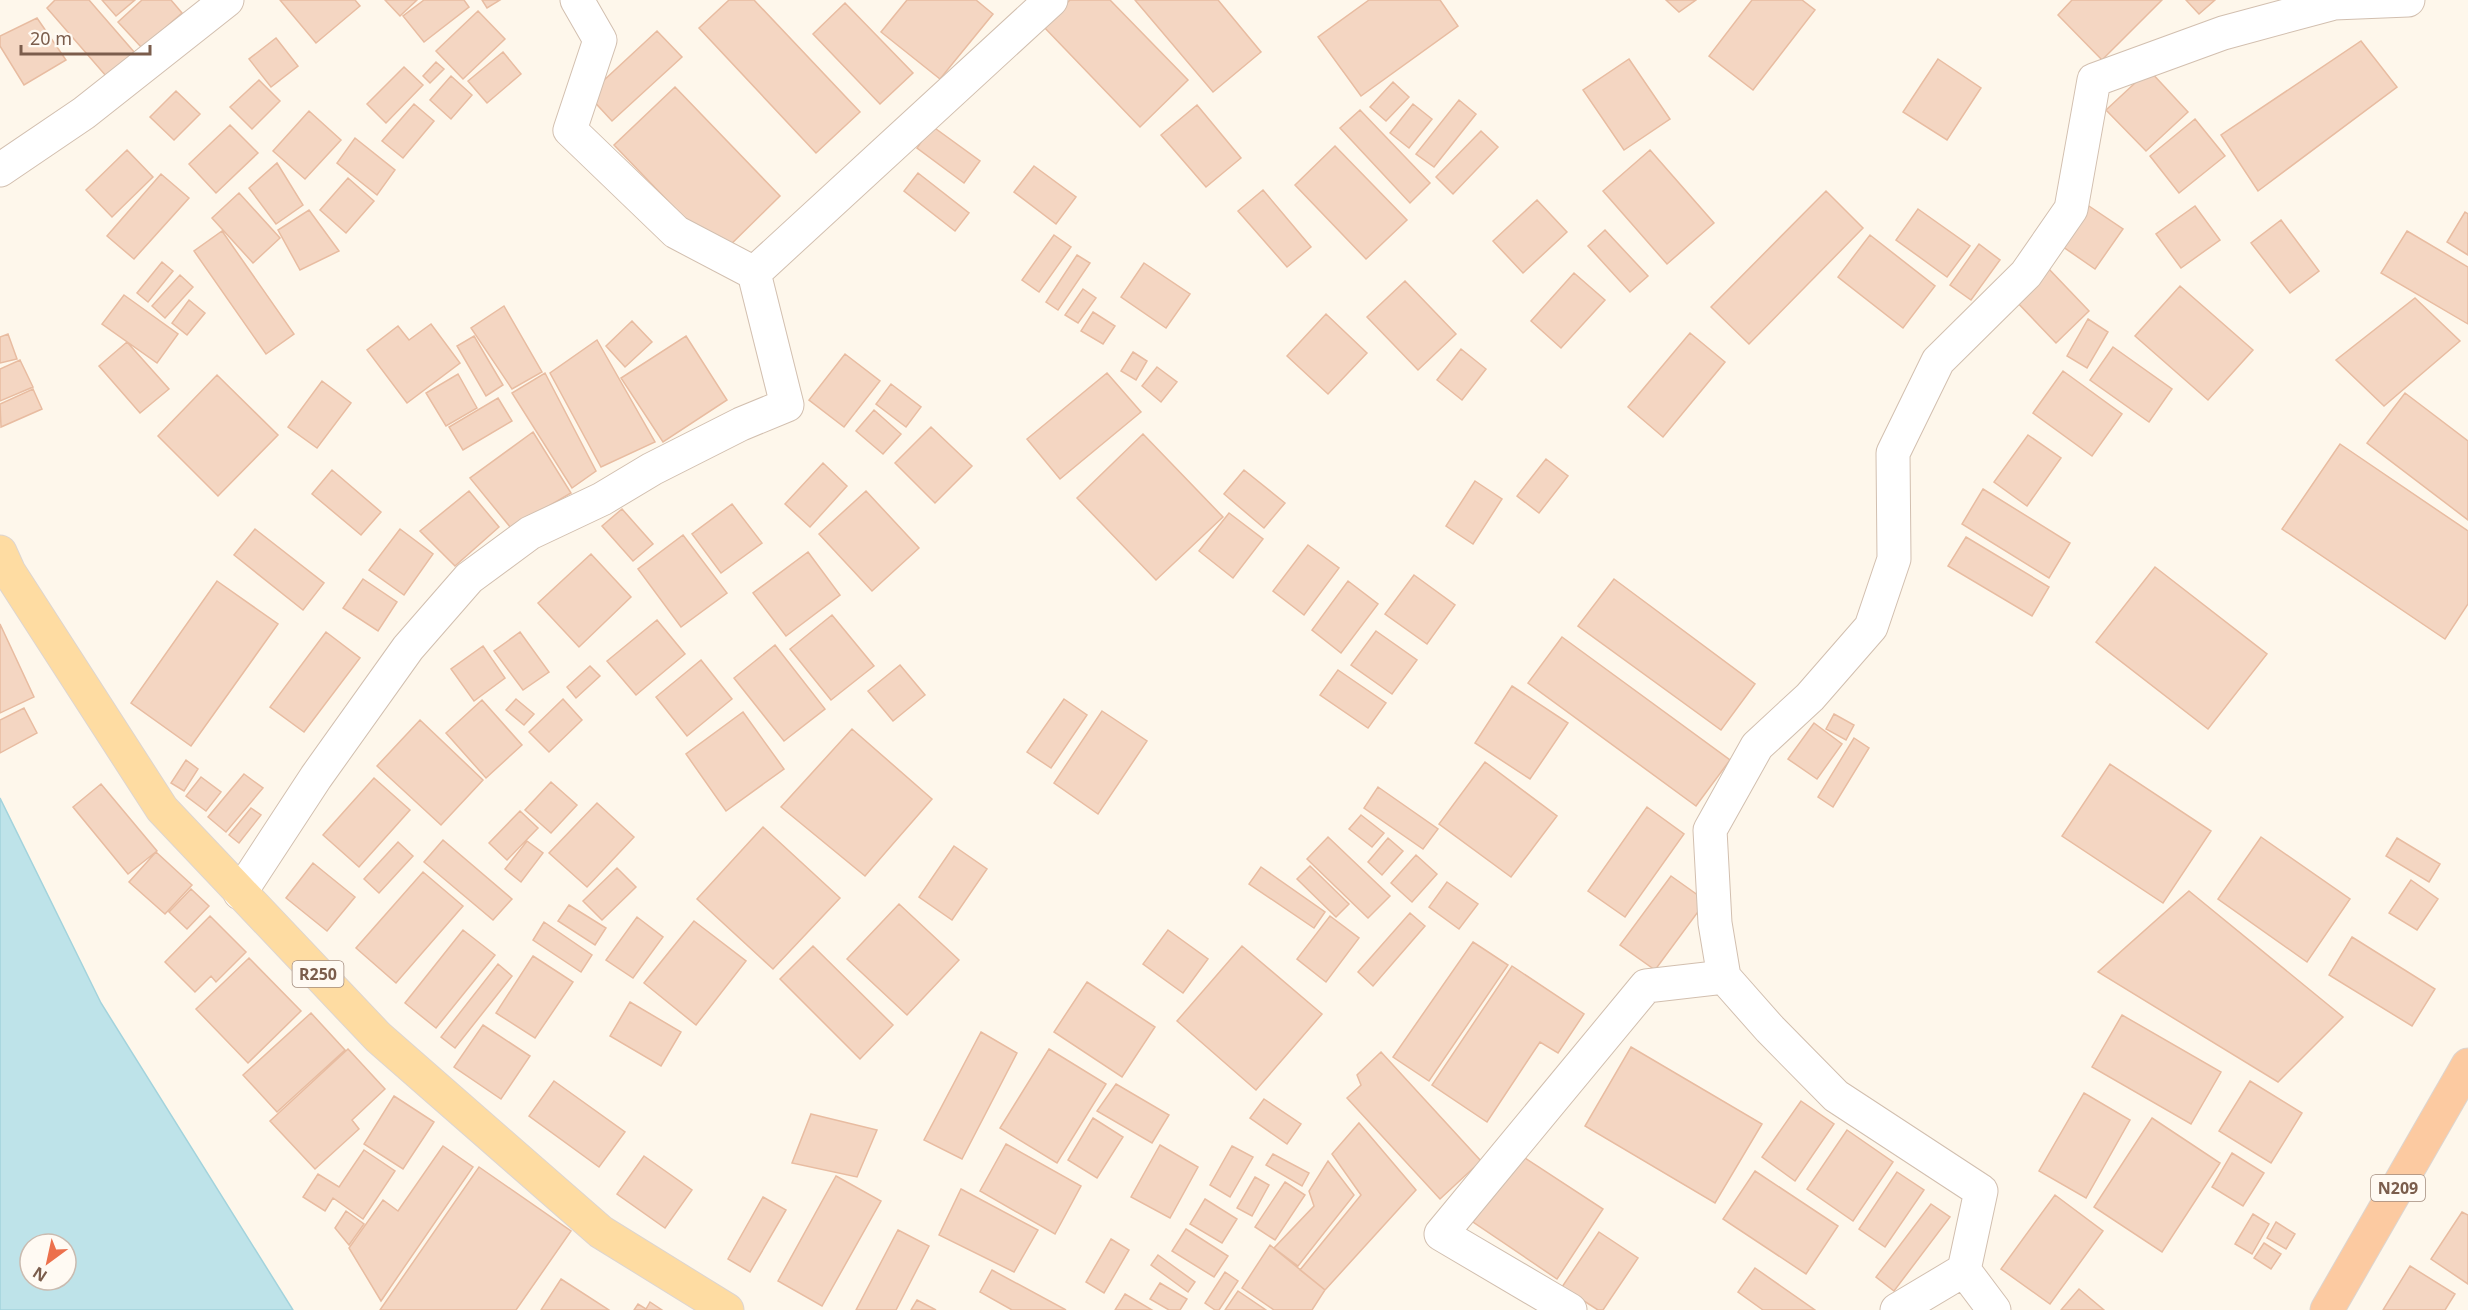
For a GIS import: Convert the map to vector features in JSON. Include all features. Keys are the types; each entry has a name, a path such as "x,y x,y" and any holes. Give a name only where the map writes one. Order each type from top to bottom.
{"highway":[{"name":"N209","path":"2327,1310 2468,1065"}],"main road":[{"name":"R250","path":"0,552 9,572 162,809 378,1037 592,1224 727,1310"}],"street":[{"path":"0,170 84,113 227,0"},
{"path":"240,893 316,777 408,648 470,578 530,533 602,499 652,469 741,424 787,405 754,273 676,232 570,130 600,40 577,0"},
{"path":"754,273 1051,0"},
{"path":"1897,1310 1964,1270 1981,1191 1836,1096 1770,1029 1724,977 1715,923 1710,830 1757,746 1810,697 1871,627 1894,559 1893,453 1938,361 2026,274 2071,209 2094,80 2223,33 2334,3 2408,0"},
{"path":"1570,1310 1441,1234 1646,986 1724,977"},
{"path":"1964,1270 1994,1310"}],"water":[{"path":"0,798 101,1003 293,1310 0,1310"}],"building":[{"path":"55,0 89,0 141,60 113,84 47,8"},
{"path":"102,0 135,0 116,16"},
{"path":"142,0 171,0 182,13 142,48 118,22"},
{"path":"280,0 355,0 360,6 316,43"},
{"path":"385,0 417,0 400,16"},
{"path":"424,0 464,0 469,7 424,42 403,16"},
{"path":"482,0 500,0 487,8"},
{"path":"729,0 754,0 860,112 816,153 699,28"},
{"path":"907,0 976,0 993,14 940,79 881,32"},
{"path":"1070,0 1110,0 1188,80 1140,127 1043,26"},
{"path":"1135,0 1218,0 1261,52 1213,92"},
{"path":"1369,0 1440,0 1458,26 1361,96 1318,37"},
{"path":"1666,0 1696,0 1679,12"},
{"path":"1752,0 1802,0 1815,10 1753,90 1709,56"},
{"path":"2072,0 2162,0 2102,60 2058,15"},
{"path":"2186,0 2215,0 2199,14"},
{"path":"845,3 913,73 880,104 813,34"},
{"path":"478,11 505,39 463,79 436,51"},
{"path":"37,18 66,60 24,85 0,46 0,36"},
{"path":"657,31 682,57 612,121 588,95"},
{"path":"276,38 298,66 271,87 249,59"},
{"path":"2361,41 2397,87 2258,191 2221,135"},
{"path":"503,52 521,74 487,103 468,81"},
{"path":"1629,59 1670,119 1624,150 1583,90"},
{"path":"1938,59 1981,88 1947,140 1903,112"},
{"path":"436,62 444,69 430,83 423,76"},
{"path":"404,67 423,85 386,123 367,104"},
{"path":"2149,70 2188,112 2146,151 2106,110"},
{"path":"451,76 472,95 451,119 430,100"},
{"path":"259,80 280,101 252,129 230,107"},
{"path":"1393,82 1409,97 1386,121 1370,107"},
{"path":"675,87 780,196 720,255 614,145"},
{"path":"176,91 200,114 174,140 150,117"},
{"path":"1459,100 1476,114 1434,167 1416,154"},
{"path":"414,104 434,121 403,158 382,141"},
{"path":"1413,104 1432,119 1409,148 1390,133"},
{"path":"1197,105 1241,158 1206,187 1161,135"},
{"path":"1360,110 1430,183 1410,203 1340,128"},
{"path":"309,111 341,140 305,179 273,151"},
{"path":"2195,119 2225,156 2179,193 2150,156"},
{"path":"230,125 258,153 216,193 189,164"},
{"path":"932,126 980,161 964,183 917,148"},
{"path":"1481,131 1498,147 1453,194 1436,177"},
{"path":"355,138 395,170 377,195 337,163"},
{"path":"1335,146 1407,220 1366,259 1295,185"},
{"path":"127,150 153,177 112,217 86,190"},
{"path":"1650,150 1714,223 1667,264 1603,191"},
{"path":"277,163 303,205 276,224 249,188"},
{"path":"1034,166 1076,197 1056,224 1014,192"},
{"path":"918,173 969,213 955,231 904,191"},
{"path":"161,174 189,198 134,259 107,236"},
{"path":"348,178 374,201 346,233 320,210"},
{"path":"1263,190 1311,247 1287,267 1238,211"},
{"path":"1826,191 1863,228 1749,344 1711,307"},
{"path":"239,193 280,238 253,263 212,218"},
{"path":"1537,200 1567,232 1523,273 1493,241"},
{"path":"2083,202 2123,229 2095,269 2056,242"},
{"path":"2195,206 2220,240 2181,268 2156,234"},
{"path":"1918,209 1970,246 1947,277 1896,240"},
{"path":"309,210 339,251 300,270 278,230"},
{"path":"2465,212 2468,214 2468,255 2447,242"},
{"path":"2281,220 2319,271 2290,293 2251,243"},
{"path":"1605,230 1648,276 1630,292 1588,246"},
{"path":"222,231 294,334 266,354 194,251"},
{"path":"2407,231 2468,267 2468,324 2381,273"},
{"path":"1054,235 1071,247 1039,292 1022,280"},
{"path":"1870,235 1935,286 1903,328 1838,277"},
{"path":"1979,244 2000,260 1971,300 1950,285"},
{"path":"1077,255 1090,263 1058,310 1046,302"},
{"path":"162,262 173,271 148,302 137,293"},
{"path":"1144,263 1190,294 1166,328 1121,297"},
{"path":"2047,267 2089,311 2056,343 2014,299"},
{"path":"1574,273 1605,300 1561,348 1531,321"},
{"path":"180,275 193,287 165,318 152,306"},
{"path":"1405,281 1456,334 1418,370 1367,317"},
{"path":"2180,286 2253,350 2208,400 2135,336"},
{"path":"1083,289 1096,298 1078,323 1065,315"},
{"path":"124,295 178,334 157,363 102,324"},
{"path":"2415,298 2460,341 2384,406 2336,360"},
{"path":"189,300 205,313 187,335 172,323"},
{"path":"504,306 542,372 512,389 471,328"},
{"path":"1093,312 1115,326 1103,344 1081,331"},
{"path":"1326,314 1367,353 1328,394 1287,356"},
{"path":"2088,319 2108,332 2087,368 2067,356"},
{"path":"632,321 652,342 625,367 606,346"},
{"path":"431,324 460,363 407,403 367,350 398,326 409,340"},
{"path":"1690,333 1725,362 1663,437 1628,407"},
{"path":"8,334 17,359 0,363 0,337"},
{"path":"474,336 503,385 486,396 457,346"},
{"path":"686,336 727,400 663,442 621,378"},
{"path":"597,340 655,442 601,467 550,373"},
{"path":"127,342 169,389 140,413 99,366"},
{"path":"2113,347 2172,389 2149,422 2090,380"},
{"path":"1461,349 1486,369 1462,400 1437,380"},
{"path":"1133,352 1147,361 1136,380 1121,371"},
{"path":"845,354 880,381 844,427 809,400"},
{"path":"20,360 33,387 0,401 0,369"},
{"path":"1157,367 1177,382 1161,402 1142,386"},
{"path":"2063,371 2122,414 2092,456 2033,413"},
{"path":"545,373 596,471 572,488 512,393"},
{"path":"1107,373 1141,412 1060,479 1027,439"},
{"path":"458,374 477,408 446,426 426,393"},
{"path":"217,375 278,435 218,496 158,436"},
{"path":"322,381 351,403 317,448 288,427"},
{"path":"891,384 921,407 906,427 876,404"},
{"path":"33,389 42,409 1,427 0,404"},
{"path":"2405,393 2468,441 2468,520 2367,443"},
{"path":"498,398 512,421 463,450 449,427"},
{"path":"874,410 901,434 883,454 856,431"},
{"path":"931,427 972,466 935,503 895,463"},
{"path":"533,432 571,493 511,528 470,478"},
{"path":"1143,434 1223,517 1156,580 1077,498"},
{"path":"2028,435 2061,458 2027,506 1994,482"},
{"path":"2340,444 2468,531 2468,604 2445,639 2282,529"},
{"path":"1546,459 1568,476 1539,513 1517,496"},
{"path":"823,463 847,486 810,527 785,504"},
{"path":"332,470 381,512 361,535 312,494"},
{"path":"1244,470 1285,503 1264,528 1224,494"},
{"path":"1475,481 1502,499 1473,544 1446,526"},
{"path":"1983,489 2070,543 2049,578 1962,524"},
{"path":"469,491 499,527 455,566 420,531"},
{"path":"866,491 919,548 872,591 819,534"},
{"path":"732,504 762,543 721,573 692,534"},
{"path":"622,509 653,544 633,561 602,526"},
{"path":"1229,513 1263,539 1233,578 1199,551"},
{"path":"255,529 324,583 303,610 234,555"},
{"path":"400,529 433,554 404,595 369,570"},
{"path":"683,535 727,593 681,627 638,569"},
{"path":"1966,537 2049,587 2032,616 1948,566"},
{"path":"1308,545 1339,568 1304,615 1273,591"},
{"path":"808,552 840,595 786,636 753,593"},
{"path":"591,554 631,597 579,647 538,603"},
{"path":"2155,567 2267,654 2208,729 2096,642"},
{"path":"1414,575 1455,605 1427,644 1385,614"},
{"path":"363,579 397,602 378,631 343,608"},
{"path":"1614,579 1755,684 1721,730 1578,626"},
{"path":"217,581 278,624 191,746 131,703"},
{"path":"1348,581 1378,604 1341,653 1312,630"},
{"path":"832,615 874,666 831,700 790,649"},
{"path":"657,620 685,654 636,695 607,661"},
{"path":"0,624 34,697 0,713"},
{"path":"1376,631 1417,660 1392,694 1351,665"},
{"path":"326,632 360,658 304,732 270,707"},
{"path":"520,632 549,672 523,690 494,651"},
{"path":"1562,637 1730,760 1696,806 1528,683"},
{"path":"775,645 825,709 784,741 734,678"},
{"path":"483,646 505,678 474,701 451,669"},
{"path":"701,660 732,699 687,736 656,697"},
{"path":"900,665 925,695 893,721 868,691"},
{"path":"590,666 600,676 576,698 567,687"},
{"path":"1338,670 1386,703 1368,728 1320,695"},
{"path":"1512,686 1568,723 1530,779 1475,743"},
{"path":"516,699 534,714 524,725 506,710"},
{"path":"563,699 582,720 549,752 529,732"},
{"path":"1064,699 1087,715 1051,768 1027,752"},
{"path":"482,700 522,745 486,778 446,733"},
{"path":"24,708 37,733 0,753 0,720"},
{"path":"1102,711 1147,741 1098,814 1054,783"},
{"path":"743,712 784,769 726,811 686,754"},
{"path":"1834,714 1854,725 1846,740 1826,729"},
{"path":"420,720 483,780 441,825 377,766"},
{"path":"1814,723 1842,744 1817,779 1788,759"},
{"path":"852,729 932,799 865,876 781,807"},
{"path":"1854,738 1869,748 1833,807 1818,797"},
{"path":"186,760 198,769 184,791 171,783"},
{"path":"1485,762 1557,816 1511,877 1439,824"},
{"path":"2110,764 2211,831 2163,903 2062,836"},
{"path":"244,774 263,788 226,832 208,817"},
{"path":"201,777 221,792 206,811 186,796"},
{"path":"374,778 410,810 359,867 323,835"},
{"path":"551,782 577,805 551,833 525,810"},
{"path":"101,784 157,851 128,874 73,807"},
{"path":"1378,787 1438,829 1423,849 1364,808"},
{"path":"597,803 634,837 587,887 549,853"},
{"path":"1647,807 1684,834 1625,917 1588,891"},
{"path":"251,808 261,815 239,843 229,835"},
{"path":"520,811 538,828 507,860 489,843"},
{"path":"1361,815 1384,833 1372,847 1349,829"},
{"path":"763,827 840,898 773,969 697,899"},
{"path":"1328,837 1390,896 1368,918 1307,859"},
{"path":"2261,837 2350,899 2307,962 2218,899"},
{"path":"1388,838 1403,851 1382,875 1368,862"},
{"path":"2397,838 2440,864 2429,882 2386,856"},
{"path":"443,840 512,899 493,920 424,862"},
{"path":"527,841 543,853 521,882 505,869"},
{"path":"398,842 413,856 379,893 364,879"},
{"path":"954,846 987,869 952,920 919,897"},
{"path":"156,852 192,885 165,914 129,882"},
{"path":"1416,855 1437,874 1412,902 1391,883"},
{"path":"313,863 355,897 327,931 286,898"},
{"path":"1310,866 1349,904 1336,917 1297,879"},
{"path":"1261,867 1325,912 1314,928 1249,884"},
{"path":"617,868 636,887 602,920 583,901"},
{"path":"423,872 463,906 396,983 356,948"},
{"path":"1671,876 1706,901 1655,970 1620,945"},
{"path":"2411,880 2438,899 2417,930 2389,913"},
{"path":"1447,882 1478,904 1459,929 1429,907"},
{"path":"191,889 209,906 187,929 169,912"},
{"path":"2189,891 2343,1017 2278,1082 2098,972"},
{"path":"899,904 959,960 907,1015 847,959"},
{"path":"569,905 606,928 595,945 558,921"},
{"path":"1410,913 1425,926 1373,986 1358,972"},
{"path":"210,916 246,952 216,982 211,976 195,992 165,962"},
{"path":"1330,916 1359,938 1326,982 1297,959"},
{"path":"637,917 663,937 633,978 606,960"},
{"path":"694,921 746,961 696,1025 644,983"},
{"path":"544,922 592,955 581,972 533,940"},
{"path":"463,930 495,955 436,1028 405,1003"},
{"path":"1168,930 1208,959 1183,993 1143,964"},
{"path":"2352,937 2435,989 2412,1026 2329,975"},
{"path":"1473,942 1508,965 1429,1081 1393,1057"},
{"path":"813,946 893,1025 860,1059 780,979"},
{"path":"1242,946 1322,1014 1256,1090 1177,1021"},
{"path":"533,956 573,982 535,1038 496,1013"},
{"path":"249,958 301,1011 248,1063 196,1009"},
{"path":"498,964 512,976 455,1048 441,1037"},
{"path":"1512,966 1584,1014 1558,1053 1540,1042 1487,1122 1432,1085"},
{"path":"1087,982 1155,1027 1122,1077 1054,1032"},
{"path":"630,1002 681,1032 661,1066 610,1036"},
{"path":"311,1013 345,1050 277,1112 243,1075"},
{"path":"2122,1015 2221,1072 2191,1124 2092,1067"},
{"path":"483,1025 530,1056 501,1099 454,1067"},
{"path":"981,1032 1017,1053 962,1159 924,1140"},
{"path":"1631,1047 1762,1124 1715,1203 1585,1126"},
{"path":"348,1049 385,1089 352,1120 359,1129 315,1169 270,1121"},
{"path":"1049,1049 1106,1084 1057,1163 1000,1128"},
{"path":"1381,1052 1481,1161 1440,1199 1347,1098 1361,1085 1357,1075"},
{"path":"554,1081 625,1132 599,1167 529,1116"},
{"path":"2250,1081 2302,1113 2271,1163 2219,1131"},
{"path":"1116,1084 1169,1115 1152,1143 1097,1111"},
{"path":"2084,1093 2130,1120 2086,1198 2039,1171"},
{"path":"394,1096 434,1122 403,1169 364,1144"},
{"path":"1264,1099 1301,1124 1287,1144 1250,1118"},
{"path":"1801,1101 1834,1124 1795,1181 1762,1157"},
{"path":"811,1114 877,1130 857,1177 792,1163"},
{"path":"1093,1118 1123,1137 1097,1178 1068,1160"},
{"path":"2152,1118 2220,1163 2162,1252 2094,1207"},
{"path":"1359,1123 1416,1190 1325,1290 1300,1270 1361,1195 1332,1154"},
{"path":"1847,1130 1893,1162 1853,1221 1807,1189"},
{"path":"1006,1144 1081,1186 1055,1234 980,1191"},
{"path":"1160,1145 1198,1167 1170,1218 1131,1197"},
{"path":"443,1146 473,1167 381,1301 349,1248 383,1200 398,1211"},
{"path":"1232,1146 1253,1157 1230,1197 1210,1185"},
{"path":"364,1150 395,1171 363,1219 333,1198 325,1211 303,1197 318,1174 339,1187"},
{"path":"2232,1153 2264,1173 2243,1206 2212,1187"},
{"path":"1273,1154 1309,1173 1302,1186 1266,1165"},
{"path":"1519,1154 1603,1209 1557,1279 1473,1222"},
{"path":"644,1156 692,1190 665,1228 617,1194"},
{"path":"1328,1161 1354,1195 1298,1266 1274,1248 1314,1206 1309,1191"},
{"path":"479,1167 571,1231 516,1310 380,1310"},
{"path":"1755,1171 1838,1226 1806,1274 1723,1219"},
{"path":"1897,1172 1924,1190 1885,1247 1859,1229"},
{"path":"836,1176 881,1201 822,1306 778,1281"},
{"path":"1255,1177 1269,1185 1252,1216 1237,1208"},
{"path":"1285,1182 1305,1195 1275,1240 1255,1227"},
{"path":"961,1189 1038,1230 1014,1272 939,1235"},
{"path":"2055,1195 2103,1231 2050,1304 2001,1269"},
{"path":"763,1197 786,1210 750,1272 728,1259"},
{"path":"1205,1199 1237,1219 1222,1243 1190,1224"},
{"path":"1931,1204 1950,1217 1894,1291 1876,1277"},
{"path":"346,1211 364,1224 349,1245 335,1228"},
{"path":"2462,1212 2468,1215 2468,1284 2431,1259"},
{"path":"2253,1214 2269,1224 2252,1254 2235,1244"},
{"path":"2276,1222 2295,1234 2286,1249 2267,1238"},
{"path":"1186,1229 1228,1256 1214,1277 1172,1251"},
{"path":"898,1230 929,1246 896,1310 856,1310"},
{"path":"1599,1232 1638,1258 1603,1310 1598,1310 1562,1287"},
{"path":"1111,1239 1129,1250 1104,1293 1086,1282"},
{"path":"2264,1243 2281,1254 2271,1269 2254,1258"},
{"path":"1270,1245 1325,1290 1312,1310 1274,1310 1242,1288"},
{"path":"1158,1255 1195,1282 1188,1292 1151,1265"},
{"path":"2410,1266 2455,1294 2445,1310 2383,1310"},
{"path":"1755,1268 1815,1310 1763,1310 1738,1292"},
{"path":"992,1270 1066,1310 1012,1310 980,1292"},
{"path":"1225,1272 1238,1281 1219,1310 1215,1310 1205,1303"},
{"path":"561,1279 609,1310 541,1310"},
{"path":"1160,1283 1187,1299 1180,1310 1169,1310 1150,1299"},
{"path":"2079,1289 2104,1310 2061,1310"},
{"path":"1238,1291 1266,1310 1225,1310"},
{"path":"1125,1294 1152,1310 1115,1310"},
{"path":"917,1300 936,1310 911,1310"},
{"path":"650,1302 662,1310 634,1310 638,1304 646,1309"}]}
